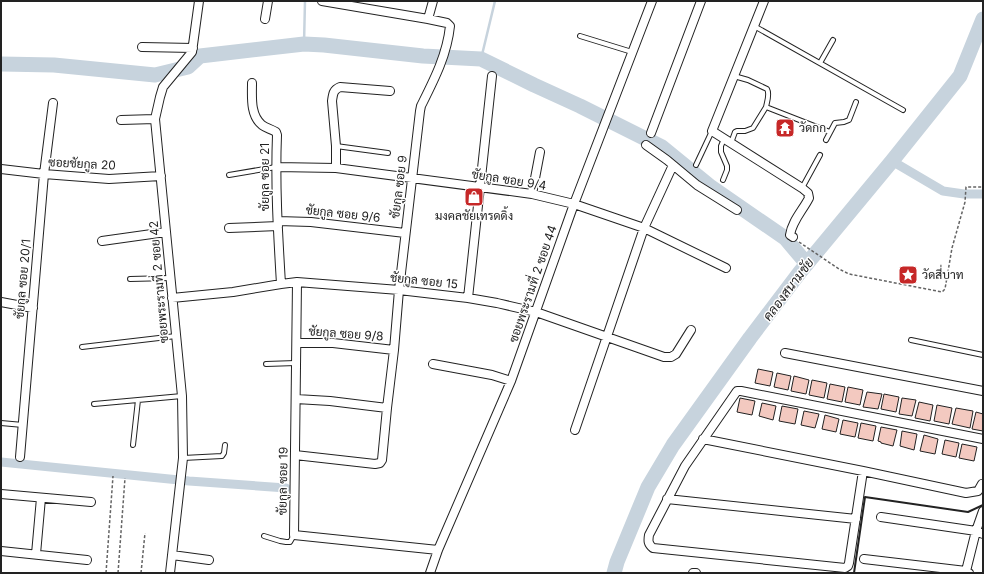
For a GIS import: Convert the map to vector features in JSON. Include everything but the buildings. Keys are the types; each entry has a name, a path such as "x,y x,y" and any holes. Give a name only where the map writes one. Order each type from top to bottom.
{"street":[{"name":"ซอยพระรามที่ 2 ซอย 42","path":"170,573 183,458 182,396 155,119 163,87 192,52 199,1"},
{"path":"265,19 268,1"},
{"name":"ชัยกูล ซอย 9","path":"295,455 375,464 380,463 382,460 405,233 421,106 442,63 450,26 447,23 341,2 322,1"},
{"path":"428,19 433,1"},
{"name":"ซอยพระรามที่ 2 ซอย 44","path":"430,573 438,550 511,381 574,204 652,1"},
{"path":"651,133 701,1"},
{"path":"764,1 712,131 808,193 809,198 792,227 790,235 793,237"},
{"path":"142,47 193,48"},
{"path":"468,298 492,76"},
{"name":"ชัยกูล ซอย 21","path":"252,83 253,111 258,122 276,132 277,135 276,167 282,284"},
{"path":"336,168 336,146 332,101 333,94 336,89 340,87 390,91"},
{"name":"ชัยกูล ซอย 20/1","path":"20,457 44,174 53,103"},
{"path":"121,120 155,119"},
{"path":"646,145 697,185 737,210"},
{"path":"532,194 540,152"},
{"path":"575,430 644,228 673,165"},
{"name":"ชัยกูล ซอย 9/4","path":"276,167 336,168 532,194 574,204 644,228 726,268"},
{"name":"ซอยชัยกูล 20","path":"1,169 109,179 161,176"},
{"name":"ชัยกูล ซอย 9/6","path":"229,228 311,222 405,233"},
{"path":"102,240 166,232"},
{"name":"ชัยกูล ซอย 15","path":"172,298 219,294 297,282 399,290 468,298 536,312 664,357 671,358 676,354 692,330"},
{"name":"ชัยกูล ซอย 19","path":"294,535 297,282"},
{"path":"1,302 33,308"},
{"name":"ชัยกูล ซอย 9/8","path":"297,343 333,344 394,350"},
{"path":"785,353 983,391"},
{"path":"434,364 492,375 511,381"},
{"path":"863,471 849,563 845,568 653,548 649,545 649,535 685,466 737,391 741,390 983,439"},
{"path":"296,399 330,401 387,408"},
{"path":"703,439 966,493 978,491 983,483"},
{"path":"1,494 91,502"},
{"path":"36,554 41,498"},
{"path":"667,499 856,519"},
{"path":"864,558 968,572 980,532 983,511"},
{"path":"881,517 980,532"},
{"path":"294,535 438,550"},
{"path":"1,551 87,560"},
{"path":"172,555 209,560"}],"lane":[{"path":"754,26 903,110"},
{"path":"580,36 632,52"},
{"path":"820,63 833,40"},
{"path":"722,180 727,170 727,166 721,152 721,146 736,131 745,131 753,128 766,107 769,95 767,89 748,80 734,76"},
{"path":"826,140 835,123 849,120 856,102"},
{"path":"766,107 830,132"},
{"path":"696,165 712,131"},
{"path":"336,146 388,153"},
{"path":"802,188 820,155"},
{"path":"229,175 276,167"},
{"path":"130,279 170,278"},
{"path":"82,347 176,336"},
{"path":"911,340 983,355"},
{"path":"266,364 297,363"},
{"path":"94,404 182,396"},
{"path":"133,445 138,400"},
{"path":"1,423 23,426"},
{"path":"183,458 222,456 225,445"},
{"path":"264,536 290,542 294,535"}],"path":[{"path":"793,237 839,269 849,274 942,292 945,289 952,248 965,202 966,187 983,187"},
{"path":"106,573 113,476"},
{"path":"118,573 125,478"},
{"path":"141,573 145,533"}],"waterway":[{"path":"304,44 305,1"},
{"path":"481,59 495,1"},
{"name":"คลองสนามชัย","path":"614,573 617,562 648,487 673,445 750,338 800,272 960,76 983,19"},
{"path":"1,64 54,65 155,75 188,67 200,56 304,44 423,56 481,59 662,147 711,187 785,238 807,264"},
{"path":"892,161 943,191 964,194 983,194"},
{"path":"1,462 189,481 286,488"}],"wall":[{"path":"854,573 865,497 968,512 983,505"}],"place":[{"name":"วัดกก","path":"785,128"},
{"name":"มงคลชัยเทรดดิ้ง","path":"474,197"},
{"name":"วัดสี่บาท","path":"908,275"}]}
